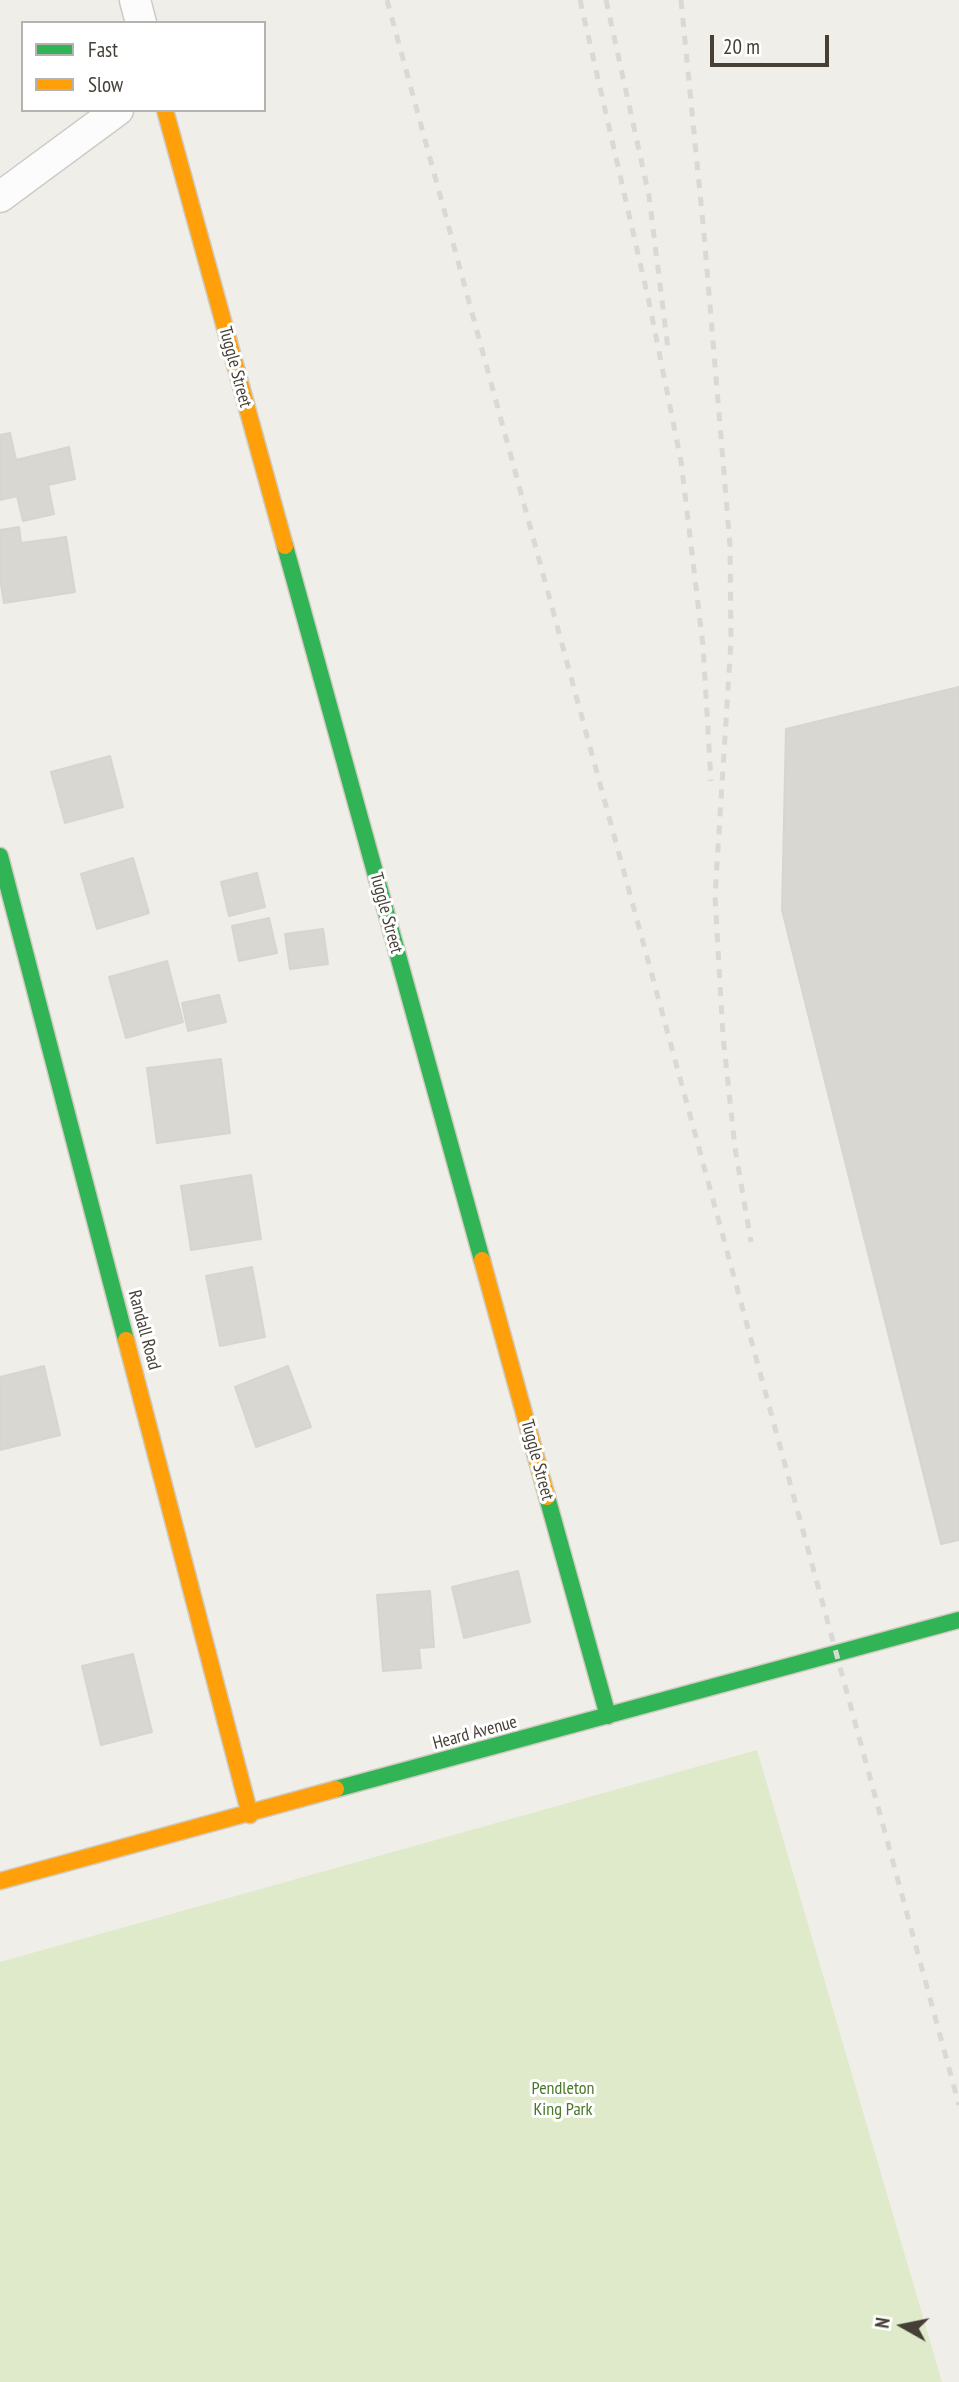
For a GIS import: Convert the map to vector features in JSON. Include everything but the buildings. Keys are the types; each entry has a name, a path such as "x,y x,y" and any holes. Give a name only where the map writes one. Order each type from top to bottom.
{"street":[{"path":"135,0 140,21"},
{"path":"0,197 115,112"},
{"name":"Tuggle Street","path":"166,112 608,1716"},
{"name":"Randall Road","path":"0,856 250,1815"},
{"name":"Heard Avenue","path":"0,1881 959,1620"}],"green space":[{"name":"Pendleton King Park","path":"757,1750 942,2382 0,2382 0,1962"}],"railway":[{"path":"387,0 959,2105"},
{"path":"580,0 649,302 681,461 703,646 711,781"},
{"path":"606,0 649,196 668,349"},
{"path":"681,0 730,545 731,641 715,896 723,1036 735,1148 751,1242"}],"traffic: fast":[{"path":"285,546 482,1260"},
{"path":"0,856 126,1340"},
{"path":"547,1497 608,1716"},
{"path":"336,1789 959,1620"}],"traffic: slow":[{"path":"166,112 285,546"},
{"path":"482,1260 547,1497"},
{"path":"126,1340 250,1815"},
{"path":"0,1881 336,1789"}]}
